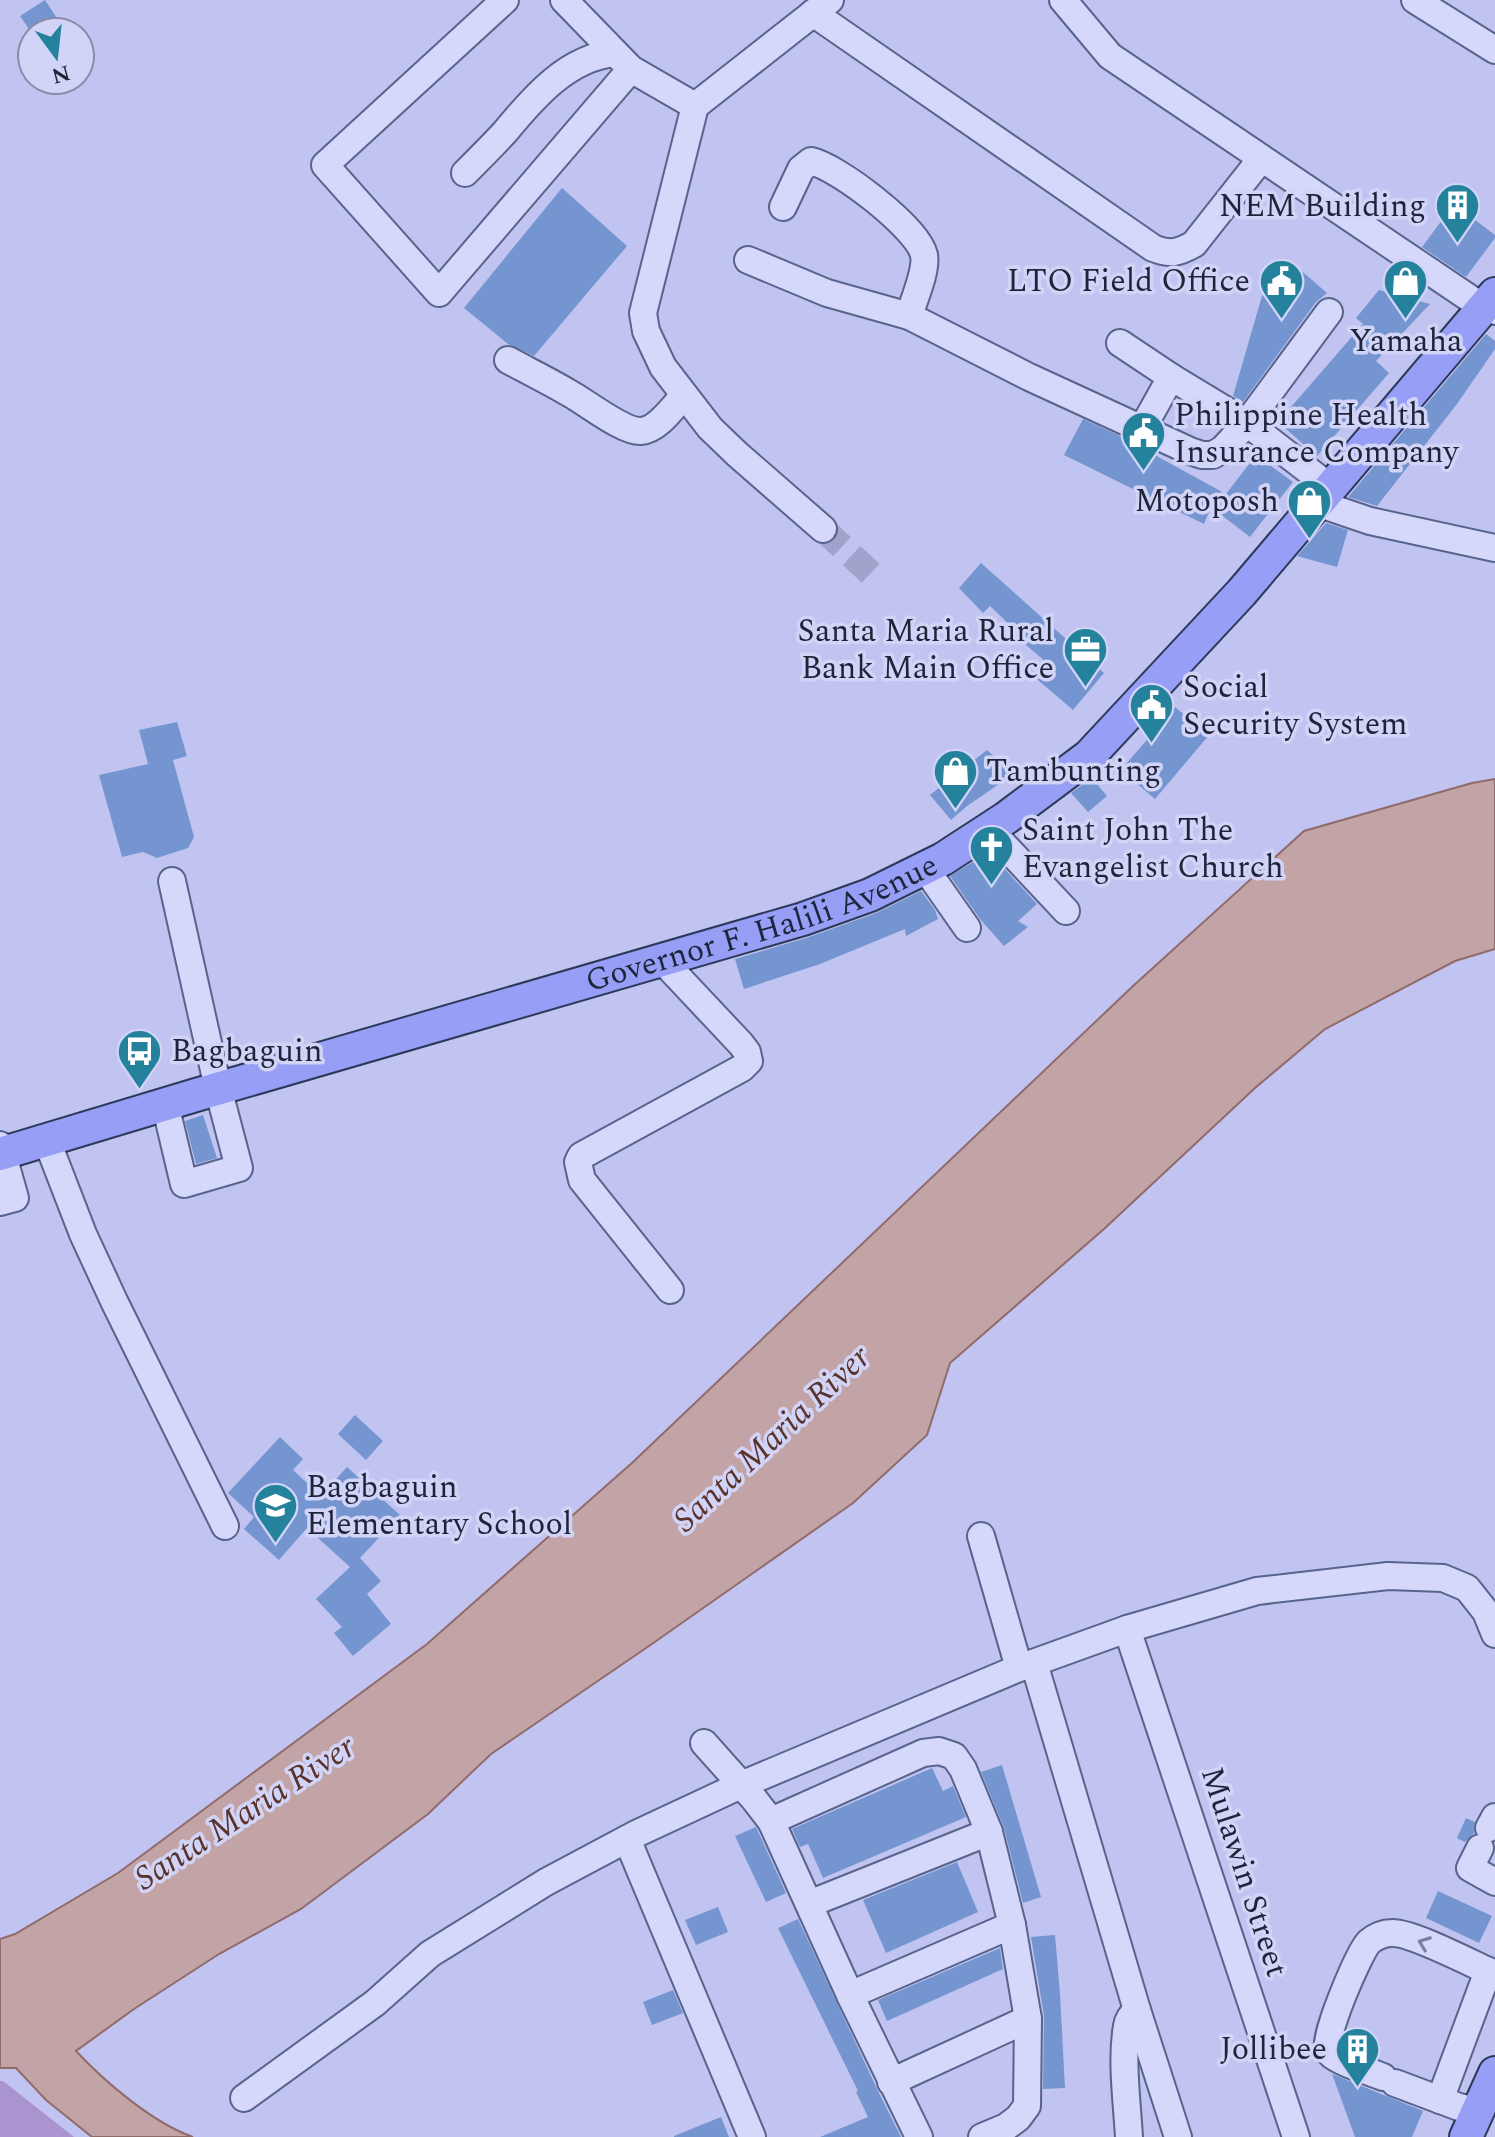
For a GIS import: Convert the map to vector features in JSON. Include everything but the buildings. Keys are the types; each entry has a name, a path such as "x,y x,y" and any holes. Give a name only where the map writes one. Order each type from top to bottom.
{"main road":[{"name":"Governor F. Halili Avenue","path":"1,1151 47,1141 218,1088 803,919 870,895 943,859 1089,756 1242,592 1491,304"}],"street":[{"path":"505,0 325,165 439,293 623,61"},
{"path":"564,0 623,61 695,106"},
{"path":"1063,0 1110,56 1261,159 1491,304"},
{"path":"1415,0 1495,50"},
{"path":"823,529 710,428 663,367 646,331 643,313 695,106 822,7 1153,248 1166,253 1179,253 1194,244 1261,159"},
{"path":"465,173 535,97 554,82 590,58 623,61"},
{"path":"783,207 801,169 811,161 835,172 887,209 919,242 924,253 925,264 909,316"},
{"path":"748,260 827,293 909,316 1029,377 1202,455 1213,455 1223,449 1247,423 1329,312"},
{"path":"1120,343 1247,423 1324,495 1370,521 1495,548"},
{"path":"508,360 603,415 640,431 650,429 684,395"},
{"path":"1142,429 1171,377"},
{"path":"989,829 1066,911"},
{"path":"925,868 967,928"},
{"path":"165,1104 184,1184 239,1168 172,881"},
{"path":"661,959 741,1044 749,1061 742,1068 581,1156 578,1162 582,1180 670,1290"},
{"path":"47,1141 83,1234 225,1526"},
{"path":"0,1202 15,1198 1,1151"},
{"path":"981,1536 1026,1665 1178,2137"},
{"path":"244,2098 375,2003 430,1954 546,1882 627,1839 741,1785 1026,1665 1127,1629 1257,1591 1388,1576 1443,1578 1467,1588 1486,1612 1495,1634"},
{"name":"Mulawin Street","path":"1127,1629 1296,2137"},
{"path":"704,1743 771,1821 919,2137"},
{"path":"771,1821 923,1753 939,1751 954,1756 963,1769 989,1832 1012,1925 1028,2019 1027,2106 1006,2127 982,2137"},
{"path":"1488,1831 1470,1868 1495,1882"},
{"path":"809,1904 989,1832"},
{"path":"627,1839 752,2137"},
{"path":"850,1995 1012,1925"},
{"path":"1440,2100 1491,1973 1432,1945 1395,1932 1383,1934 1368,1943 1335,2014 1326,2043 1327,2051 1333,2058 1440,2100 1484,2104"},
{"path":"1129,2137 1127,2024 1130,2015 1137,2010"},
{"path":"891,2082 1028,2019"}],"shaded area":[{"path":"0,2081 3,2081 74,2137 0,2137"}],"water":[{"name":"Santa Maria River","path":"1495,779 1495,949 1455,961 1325,1029 1255,1088 1104,1229 950,1363 927,1435 853,1503 491,1754 428,1814 301,1909 219,1954 76,2051 130,2100 162,2122 193,2137 92,2137 46,2100 16,2068 0,2068 0,1939 15,1934 118,1873 427,1644 633,1462 1133,986 1304,831"}],"tunnel":[{"path":"823,529 879,581"}],"place":[{"name":"NEM Building","path":"1457,245"},
{"name":"LTO Field Office","path":"1281,320"},
{"name":"Yamaha","path":"1406,321"},
{"name":"Philippine Health Insurance Company","path":"1143,472"},
{"name":"Motoposh","path":"1310,540"},
{"name":"Santa Maria Rural Bank Main Office","path":"1085,688"},
{"name":"Social Security System","path":"1152,744"},
{"name":"Tambunting","path":"955,810"},
{"name":"Saint John The Evangelist Church","path":"991,887"},
{"name":"Bagbaguin","path":"140,1090"},
{"name":"Bagbaguin Elementary School","path":"275,1544"},
{"name":"Jollibee","path":"1358,2088"}]}
